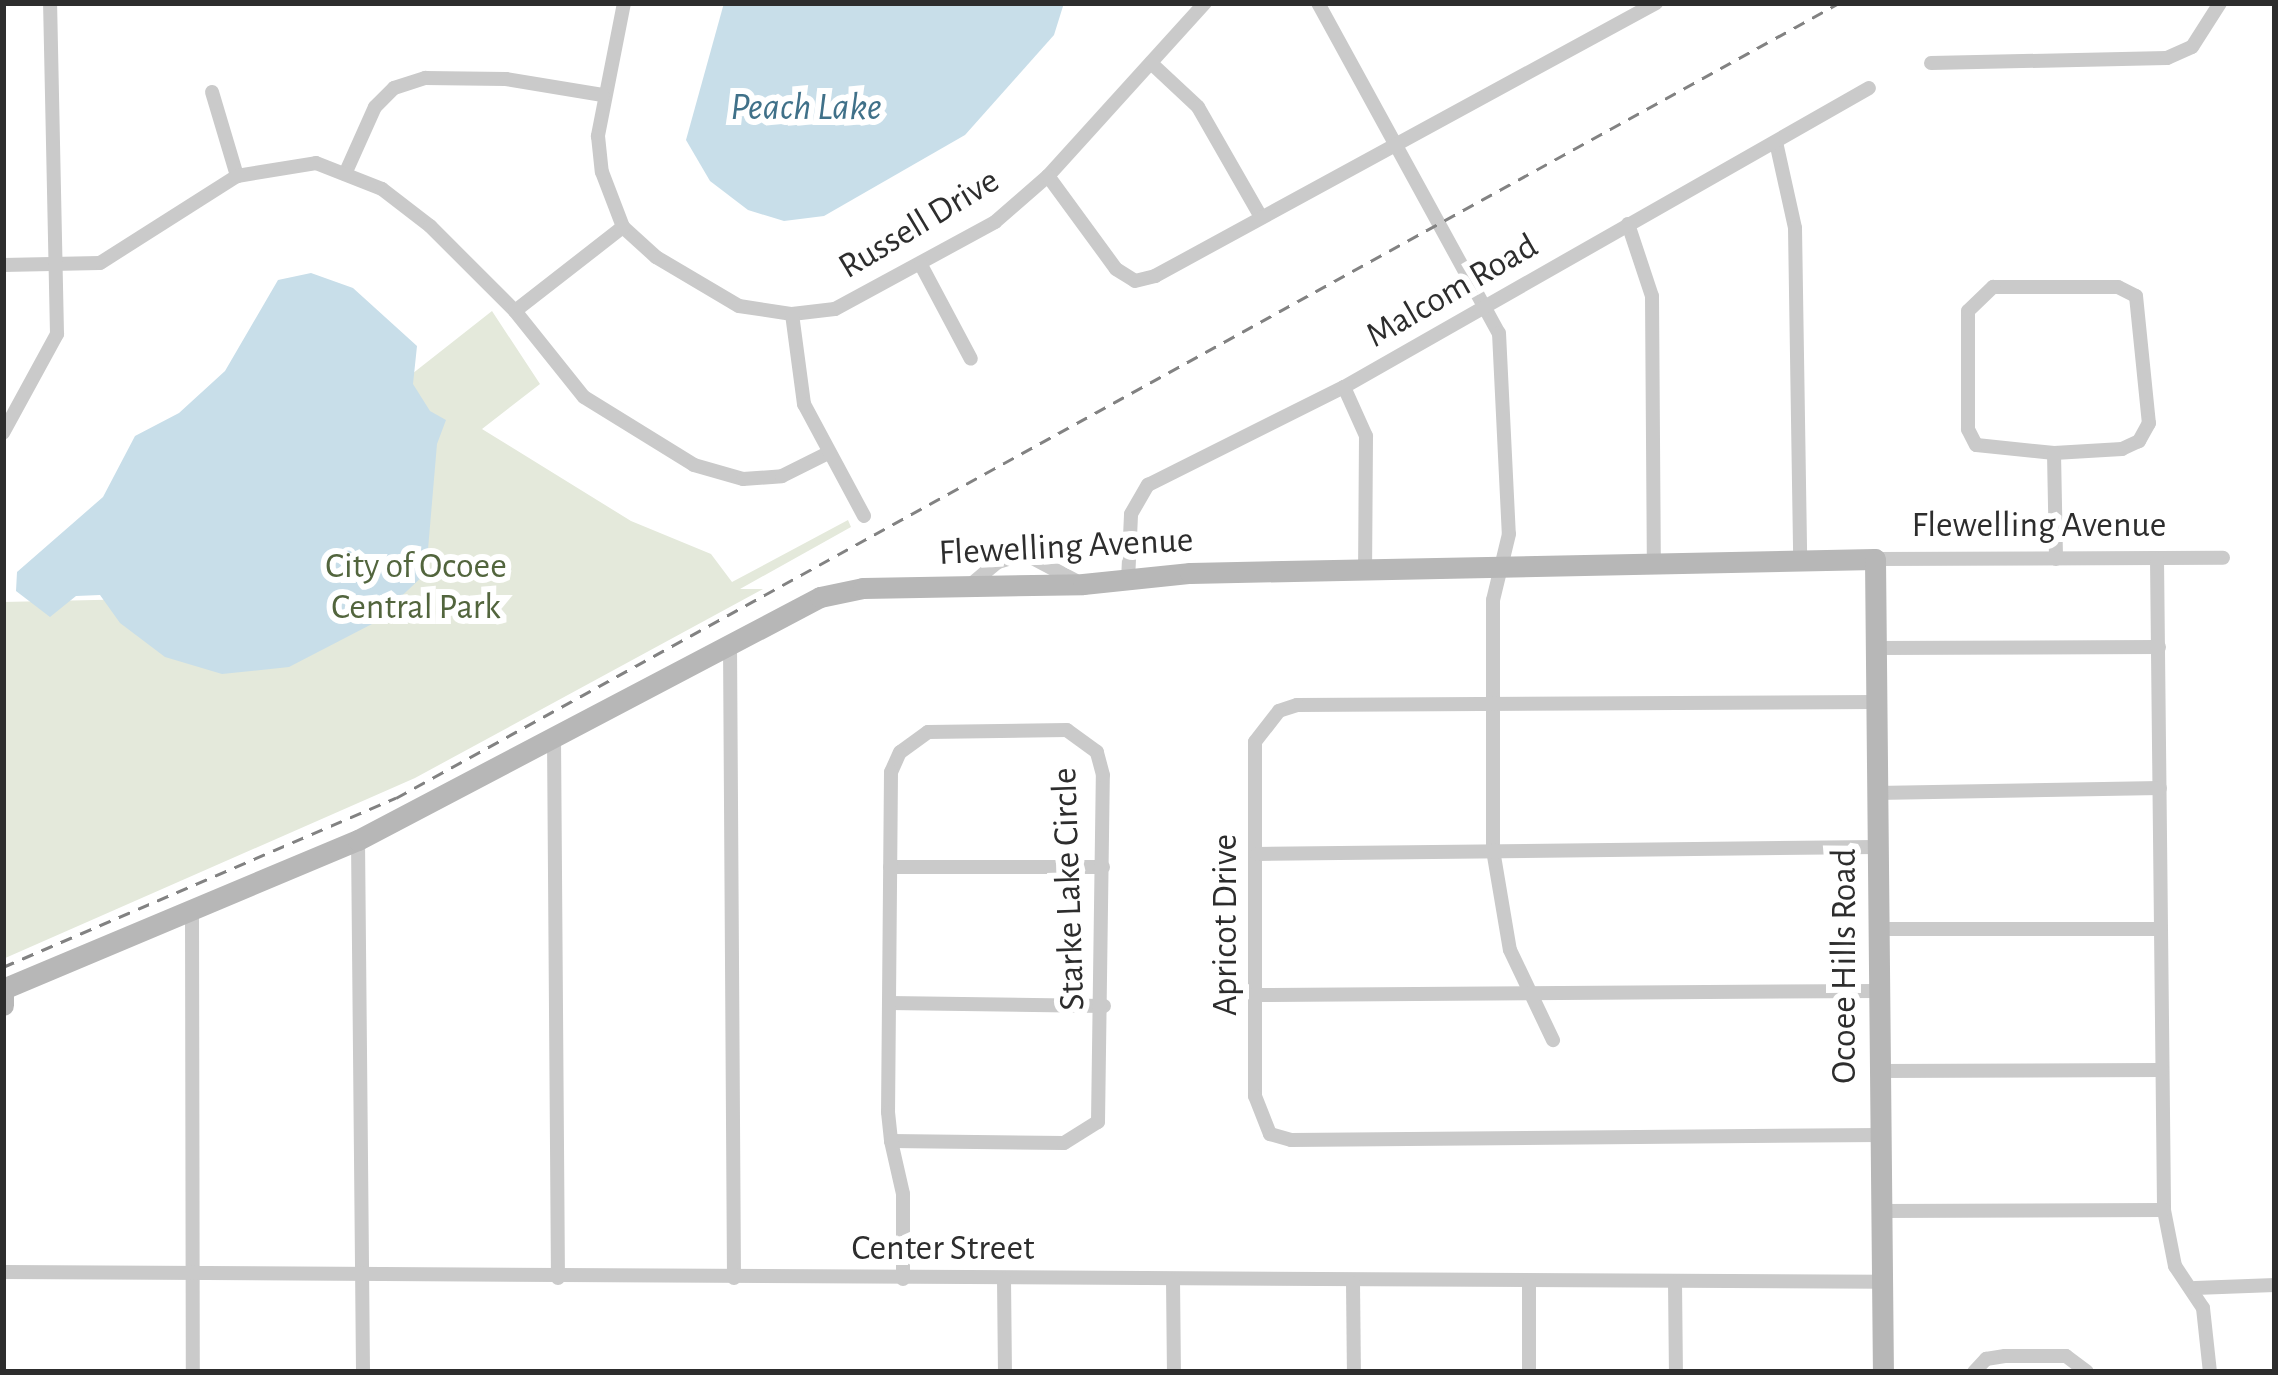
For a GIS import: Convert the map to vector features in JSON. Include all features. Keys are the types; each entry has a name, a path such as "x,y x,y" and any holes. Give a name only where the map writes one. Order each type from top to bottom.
{"street":[{"path":"3,433 57,334 50,3"},
{"path":"515,311 623,227 602,172 603,95 624,3"},
{"name":"Russell Drive","path":"623,227 656,257 739,306 792,314 835,309 995,222 1048,176 1205,3"},
{"path":"1048,176 1116,269 1135,280 1398,148 1655,3"},
{"path":"1931,63 2167,58 2192,47 2220,3"},
{"path":"1324,5 1485,307 1507,367 1509,534 1493,600 1493,850 1499,913 1529,994 1553,1040"},
{"path":"1151,63 1198,107 1261,217"},
{"path":"345,174 375,107 394,88 425,77 506,79 603,95"},
{"name":"Malcom Road","path":"1128,581 1131,514 1148,485 1344,388 1868,88"},
{"path":"212,92 237,176"},
{"path":"1776,142 1795,229 1800,558"},
{"path":"3,265 100,263 141,244 237,176 316,163 382,189 430,226 515,311 584,397 694,465 743,479 782,476 828,453"},
{"path":"1628,224 1652,296 1654,562"},
{"path":"921,266 971,358"},
{"path":"1994,287 2118,287 2136,296 2143,315 2149,423 2122,449 2054,453 1976,445 1968,429 1968,311 1994,287"},
{"path":"792,314 804,404 864,516"},
{"path":"1344,388 1366,436 1365,569"},
{"path":"2054,453 2056,559"},
{"path":"969,586 998,562 1025,554 1083,584"},
{"name":"Flewelling Avenue","path":"3,989 358,840 820,597 969,586 1501,565 1800,558 2224,558"},
{"name":"Ocoee Hills Road","path":"1875,559 1883,1372"},
{"path":"2157,559 2164,1210 2168,1249 2194,1288 2210,1372"},
{"path":"730,644 734,1278"},
{"path":"1876,648 2159,646"},
{"name":"Apricot Drive","path":"1876,703 1493,704 1279,711 1255,742 1255,995 1258,1112 1270,1134 1291,1140 1880,1135"},
{"name":"Starke Lake Circle","path":"891,1141 1064,1143 1087,1135 1104,1104 1103,775 1097,752 1067,730 915,738 891,772 891,1141 903,1194 903,1280"},
{"path":"554,737 558,1278"},
{"path":"1876,793 2160,788"},
{"path":"358,840 363,1372"},
{"path":"1257,854 1876,847"},
{"path":"890,867 1103,867"},
{"path":"192,910 193,1372"},
{"path":"1877,929 2161,929"},
{"path":"3,989 3,1005"},
{"path":"1255,995 1878,991"},
{"path":"889,1003 1104,1006"},
{"path":"1878,1071 2162,1070"},
{"path":"1881,1211 2164,1210"},
{"name":"Center Street","path":"3,1272 1353,1283 1882,1282"},
{"path":"1004,1279 1006,1372"},
{"path":"1173,1280 1174,1372"},
{"path":"1675,1282 1676,1372"},
{"path":"1353,1283 1354,1372"},
{"path":"1529,1283 1529,1372"},
{"path":"2194,1288 2275,1286"},
{"path":"1974,1372 1986,1359 2006,1356 2066,1356 2087,1372"}],"green space":[{"name":"City of Ocoee Central Park","path":"492,311 540,384 482,429 631,521 711,554 732,582 848,520 851,527 740,589 763,589 415,778 3,959 3,602 140,599 164,569"}],"water":[{"name":"Peach Lake","path":"724,3 1064,3 1054,35 965,135 824,216 784,221 748,210 710,181 686,140"},
{"path":"311,273 353,288 417,346 413,384 430,411 446,420 437,444 426,573 372,624 289,667 222,674 165,657 120,623 100,595 76,596 50,617 16,591 17,572 103,497 135,436 179,413 225,371 278,280"}],"railway":[{"path":"3,967 396,798 1839,3"}]}
